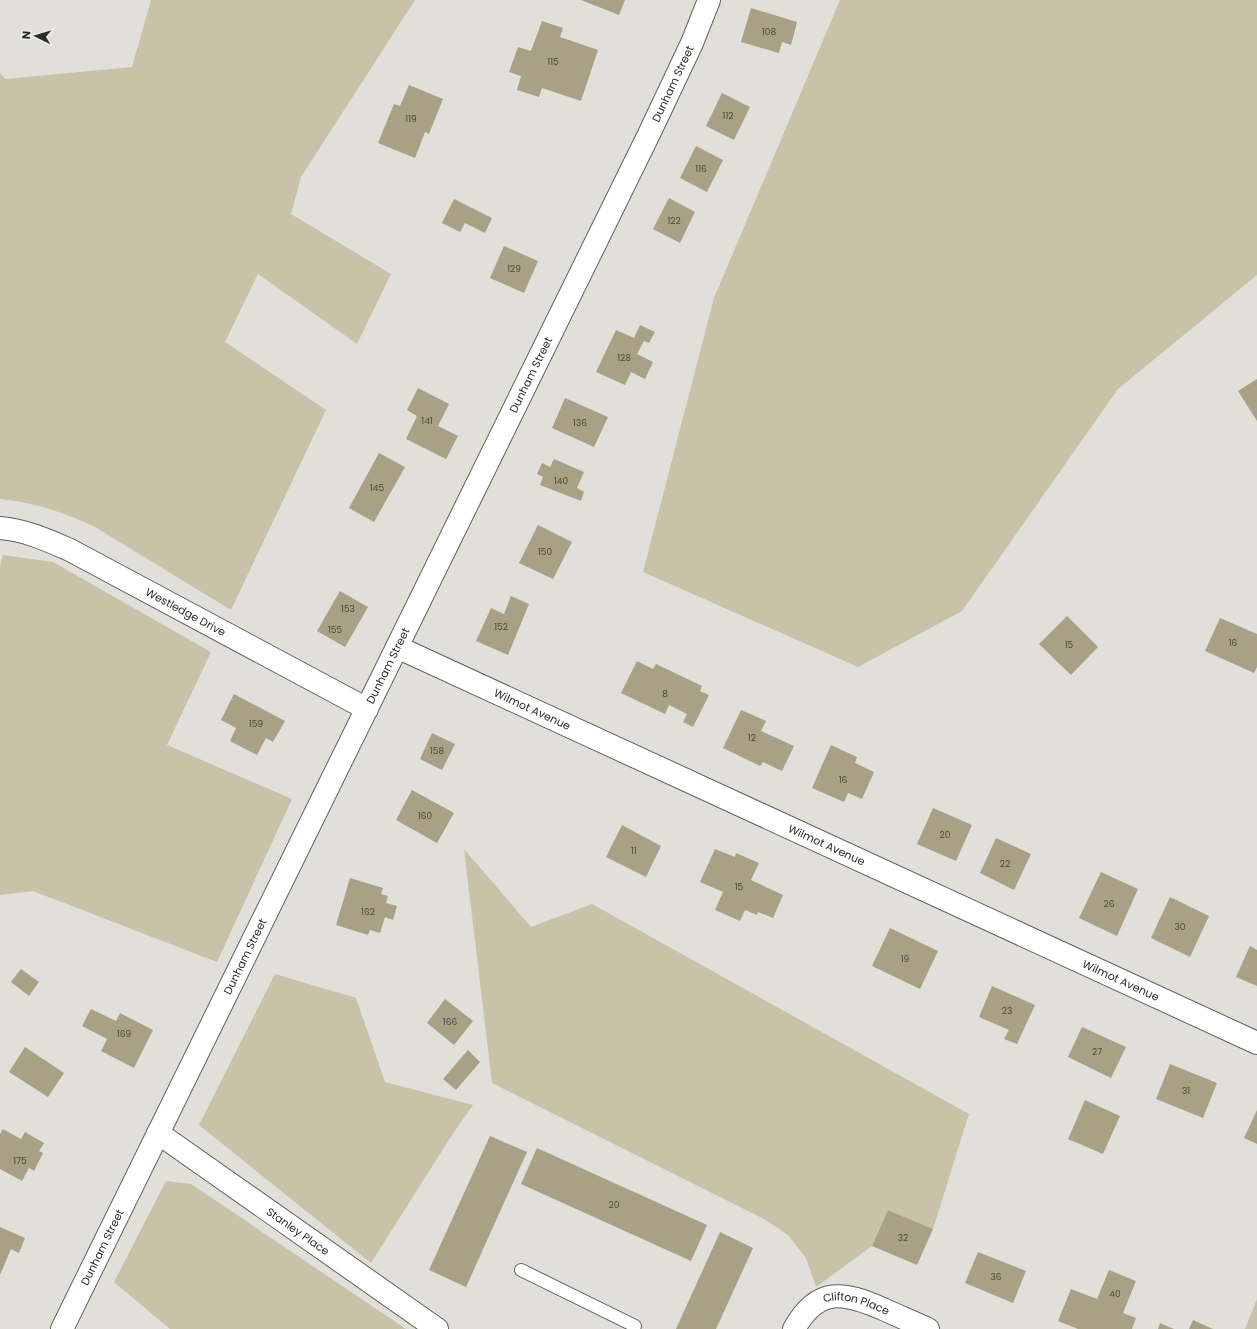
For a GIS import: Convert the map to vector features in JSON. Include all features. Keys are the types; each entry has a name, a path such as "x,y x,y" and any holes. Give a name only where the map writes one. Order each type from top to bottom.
{"street":[{"name":"Dunham Street","path":"62,1329 649,134 692,43 709,0"},
{"name":"Westledge Drive","path":"0,528 25,532 70,550 367,709"},
{"name":"Wilmot Avenue","path":"397,647 1257,1043"},
{"name":"Stanley Place","path":"158,1133 437,1329"},
{"name":"Clifton Place","path":"794,1329 805,1312 811,1306 828,1298 838,1296 865,1301 928,1329"}],"lane":[{"path":"522,1270 635,1326 633,1329"}],"shaded area":[{"path":"151,0 415,0 301,177 291,214 391,274 357,344 258,274 225,342 326,410 231,610 95,527 37,505 0,499 0,73 5,79 132,67"},
{"path":"840,0 1257,0 1257,275 1118,389 962,611 858,667 643,572 714,298"},
{"path":"3,555 53,562 211,652 167,745 292,799 217,962 33,891 0,895 0,566"},
{"path":"464,849 531,927 592,904 969,1114 933,1229 888,1210 872,1246 816,1287 806,1258 788,1235 764,1219 492,1083"},
{"path":"275,974 356,998 385,1082 473,1105 452,1135 371,1263 199,1125"},
{"path":"166,1181 191,1184 406,1329 170,1329 114,1282"},
{"path":"1257,1299 1257,1329 1245,1329"}],"building":[{"path":"581,0 625,0 619,15"},
{"path":"751,8 797,22 791,45 782,42 779,53 741,42"},
{"path":"542,21 563,28 560,37 598,50 581,101 542,88 539,97 517,90 521,76 509,72 518,47 531,51"},
{"path":"409,85 443,99 429,134 425,132 415,158 378,143 394,104 400,106"},
{"path":"722,93 750,107 734,140 706,126"},
{"path":"696,146 723,160 707,192 680,178"},
{"path":"669,198 695,212 680,243 653,229"},
{"path":"454,199 492,218 485,233 465,223 460,232 442,223"},
{"path":"504,246 538,261 524,293 490,278"},
{"path":"640,325 655,332 649,343 644,341 637,354 653,362 645,379 631,372 625,385 596,372 616,330 634,338"},
{"path":"1257,379 1257,421 1238,391"},
{"path":"418,388 449,404 438,426 458,436 446,459 406,439 417,416 407,410"},
{"path":"565,398 608,417 594,447 552,428"},
{"path":"379,453 405,467 374,522 349,508"},
{"path":"554,459 584,472 577,488 584,492 581,501 540,485 543,477 537,474 542,463 550,467"},
{"path":"538,525 572,542 553,579 519,563"},
{"path":"340,591 368,607 345,647 317,631"},
{"path":"511,596 529,604 508,655 476,641 491,608 504,614"},
{"path":"1067,616 1098,647 1071,675 1039,644"},
{"path":"1220,618 1257,634 1257,667 1254,673 1205,651"},
{"path":"637,661 653,669 656,664 702,686 700,691 709,695 693,727 683,722 687,714 669,705 665,714 621,693"},
{"path":"234,694 285,721 273,742 266,738 257,755 230,741 236,728 221,720"},
{"path":"741,710 766,721 761,731 794,746 782,771 763,762 760,766 723,748"},
{"path":"432,733 455,744 442,770 420,759"},
{"path":"831,745 857,757 855,763 874,772 862,799 848,793 844,802 812,788"},
{"path":"412,790 454,813 437,843 396,820"},
{"path":"933,808 972,825 956,861 917,844"},
{"path":"622,825 661,846 646,877 606,857"},
{"path":"996,838 1031,854 1014,890 980,873"},
{"path":"715,849 735,857 736,853 759,863 751,880 783,895 773,918 758,912 757,915 745,910 740,921 715,910 723,892 700,882"},
{"path":"1101,872 1138,889 1117,936 1079,918"},
{"path":"350,878 383,888 381,894 388,896 386,903 397,906 393,920 385,917 380,933 370,930 368,935 336,925"},
{"path":"1170,897 1209,916 1190,957 1151,938"},
{"path":"890,928 938,951 920,989 872,966"},
{"path":"1250,946 1257,950 1257,986 1236,977"},
{"path":"21,969 39,982 29,996 11,982"},
{"path":"992,986 1035,1005 1017,1044 1004,1039 1009,1030 979,1017"},
{"path":"445,999 473,1021 454,1045 427,1023"},
{"path":"91,1009 116,1021 120,1013 153,1030 134,1068 101,1051 107,1039 82,1026"},
{"path":"1082,1027 1126,1047 1111,1078 1068,1057"},
{"path":"25,1047 64,1073 48,1097 9,1072"},
{"path":"468,1050 480,1062 456,1090 443,1079"},
{"path":"1170,1064 1217,1083 1203,1118 1156,1099"},
{"path":"1085,1100 1120,1116 1103,1154 1068,1139"},
{"path":"1257,1110 1257,1144 1244,1138"},
{"path":"3,1129 21,1139 25,1132 44,1143 39,1151 43,1153 34,1171 29,1168 22,1181 0,1169 0,1134"},
{"path":"490,1136 527,1152 466,1287 429,1270"},
{"path":"537,1148 707,1225 691,1261 521,1184"},
{"path":"888,1210 933,1229 917,1265 872,1246"},
{"path":"0,1227 25,1238 19,1253 11,1249 0,1275"},
{"path":"720,1232 753,1248 716,1329 676,1329"},
{"path":"978,1252 1026,1271 1013,1303 965,1283"},
{"path":"1109,1270 1136,1281 1123,1313 1136,1318 1132,1329 1078,1329 1058,1321 1071,1289 1097,1299"},
{"path":"1193,1320 1213,1329 1189,1329"},
{"path":"1160,1323 1174,1329 1158,1329"}]}
